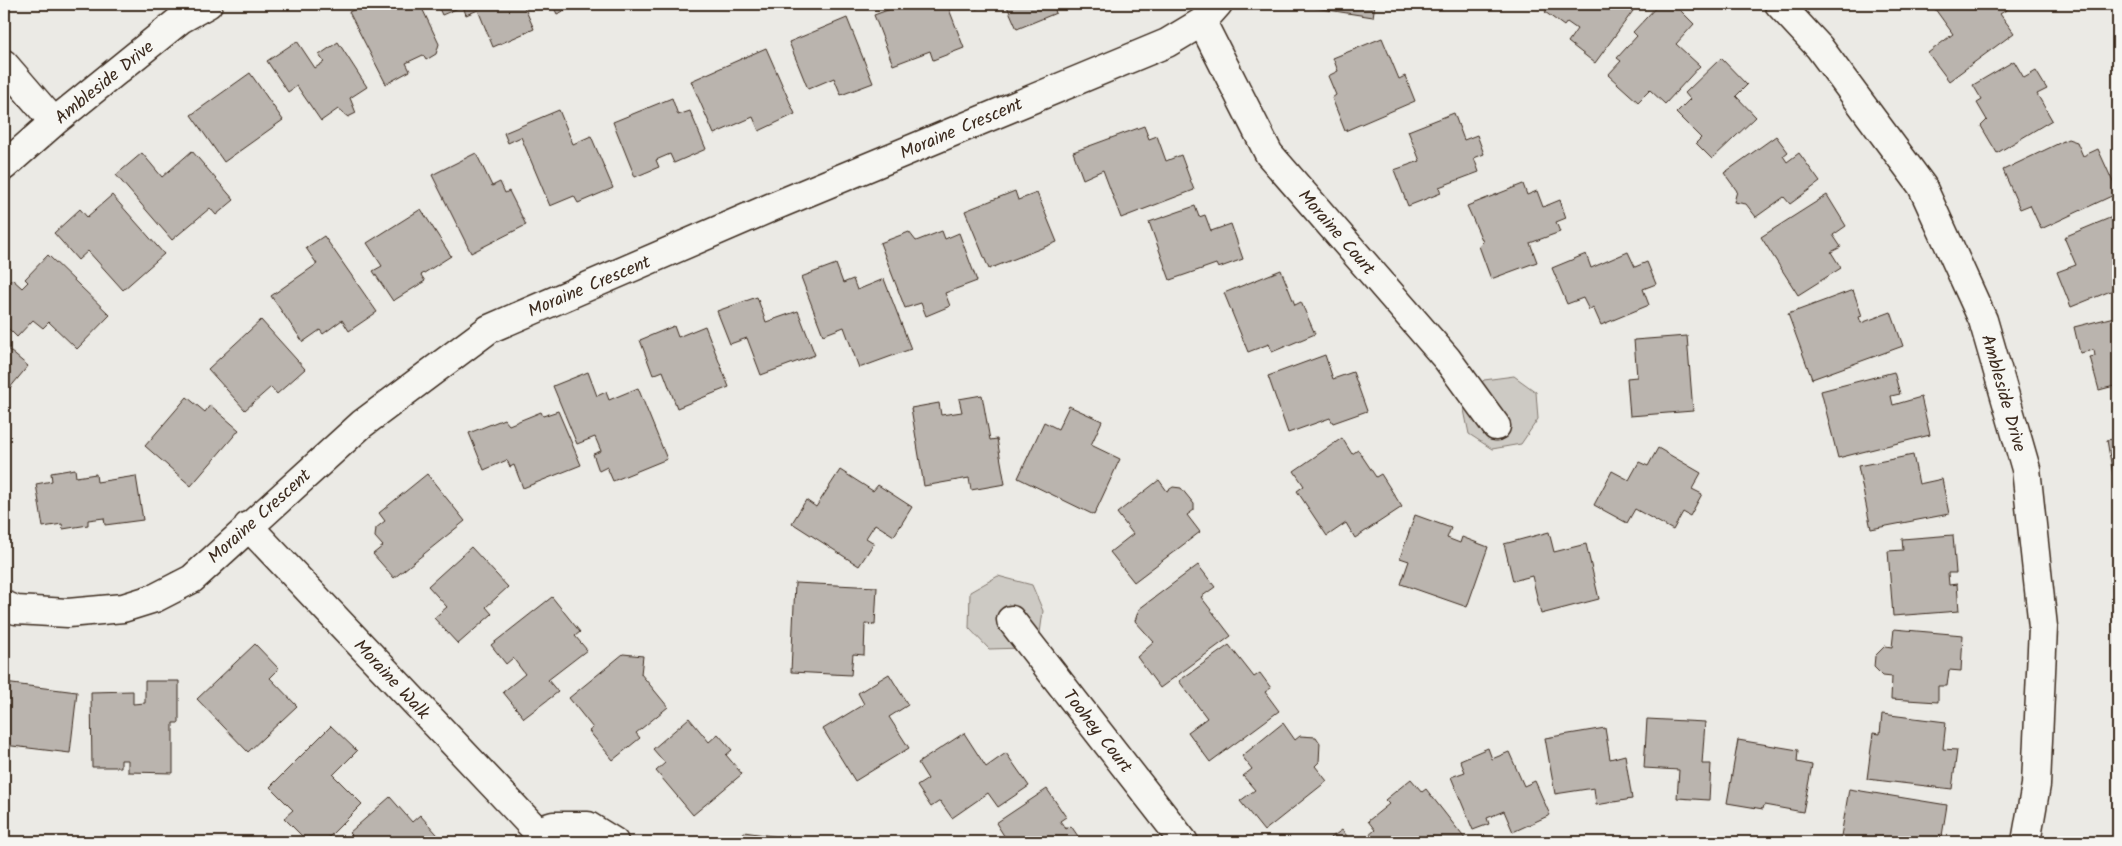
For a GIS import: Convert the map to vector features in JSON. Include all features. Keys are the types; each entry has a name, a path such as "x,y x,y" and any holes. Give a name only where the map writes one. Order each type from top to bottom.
{"street":[{"name":"Ambleside Drive","path":"4,166 54,122 182,19 208,4"},
{"name":"Ambleside Drive","path":"1779,4 1818,47 1922,186 1983,320 2026,469 2043,627 2036,785 2026,842"},
{"name":"Moraine Court","path":"1210,13 1269,154 1447,359 1496,426"},
{"name":"Moraine Crescent","path":"4,606 16,610 68,613 123,608 155,598 192,579 362,424 489,330 782,203 1167,43 1210,13"},
{"path":"4,64 54,122"},
{"name":"Moraine Walk","path":"248,526 535,837 553,826 588,826 614,842"},
{"name":"Toohey Court","path":"1012,620 1184,842"}],"shaded area":[{"path":"1514,376 1536,392 1538,419 1521,444 1492,449 1469,434 1463,405 1484,380"},
{"path":"998,576 1032,585 1043,611 1040,633 1023,648 989,649 969,628 970,592"}],"building":[{"path":"365,4 372,4 375,11 381,7 380,4 420,4 439,44 436,54 426,60 423,55 406,63 410,71 386,84 349,12"},
{"path":"437,4 523,4 534,29 493,47 478,10 466,15 463,6 442,15"},
{"path":"552,4 579,4 557,14"},
{"path":"904,4 947,4 964,48 933,60 930,51 893,65 874,15"},
{"path":"974,4 989,4 976,9"},
{"path":"1006,4 1053,4 1056,13 1017,29"},
{"path":"1311,4 1375,4 1373,17 1315,8"},
{"path":"1551,4 1638,4 1595,63 1568,42 1577,29 1567,22 1564,26 1545,12"},
{"path":"1659,4 1674,4 1694,24 1676,44 1700,66 1665,104 1650,90 1638,102 1608,75 1621,61 1617,58 1637,36 1633,32"},
{"path":"1942,4 2010,4 2012,6 2000,14 2014,33 1949,81 1928,53 1953,34 1935,9"},
{"path":"847,18 873,83 841,95 834,78 808,89 789,42"},
{"path":"1382,38 1399,79 1405,76 1415,101 1345,131 1332,98 1336,95 1328,76 1338,71 1333,58"},
{"path":"297,41 315,68 324,62 319,55 338,42 367,87 350,98 356,113 348,117 338,109 321,121 297,86 288,92 267,61"},
{"path":"766,48 795,114 759,131 753,117 714,134 691,81"},
{"path":"1721,58 1747,85 1736,96 1756,117 1712,159 1696,143 1701,138 1676,113 1690,99 1685,93"},
{"path":"2014,61 2024,78 2036,71 2047,89 2037,94 2052,120 1997,153 1981,126 1987,120 1977,103 1982,100 1973,85"},
{"path":"250,73 283,120 224,162 191,115"},
{"path":"672,98 678,115 690,111 706,149 674,163 670,154 656,160 659,167 635,177 613,122"},
{"path":"559,110 573,144 591,136 613,188 578,203 574,196 550,206 521,137 508,143 504,133"},
{"path":"1454,113 1464,140 1477,135 1484,154 1474,158 1479,172 1439,187 1441,193 1408,206 1394,170 1420,161 1408,131"},
{"path":"1144,126 1149,139 1157,136 1166,161 1181,155 1194,190 1121,218 1103,170 1083,179 1073,152"},
{"path":"1776,136 1788,152 1783,156 1787,162 1799,153 1820,182 1790,204 1784,197 1756,217 1746,204 1734,202 1737,191 1724,173"},
{"path":"2068,139 2077,142 2083,156 2098,149 2118,193 2041,229 2030,205 2020,209 2003,170"},
{"path":"192,151 234,200 216,215 210,208 172,240 116,175 142,153 162,177"},
{"path":"476,153 492,186 500,182 505,193 509,191 526,225 471,253 432,175"},
{"path":"1523,184 1527,195 1537,191 1543,207 1560,200 1566,218 1556,222 1560,232 1530,243 1537,262 1491,279 1479,246 1483,242 1467,206"},
{"path":"1015,191 1018,200 1037,193 1057,242 989,269 965,211"},
{"path":"112,195 164,254 123,290 88,251 78,260 54,233 80,209 87,217"},
{"path":"1827,195 1846,226 1833,235 1841,247 1831,252 1841,268 1798,295 1761,237"},
{"path":"1195,206 1199,217 1205,215 1211,231 1231,224 1243,259 1218,268 1216,264 1170,280 1149,222"},
{"path":"421,209 451,256 421,275 425,281 393,301 373,271 382,266 367,243"},
{"path":"2117,215 2118,288 2071,307 2057,272 2076,265 2064,237"},
{"path":"942,231 945,239 959,233 977,281 945,293 950,306 926,316 921,303 905,308 880,243 909,232 916,241"},
{"path":"324,236 377,312 349,331 342,320 323,334 320,330 303,342 271,296 317,264 306,248"},
{"path":"1628,252 1635,267 1647,262 1656,284 1643,289 1649,305 1601,325 1593,307 1589,310 1583,298 1567,304 1552,268 1586,254 1591,268"},
{"path":"48,255 110,315 77,349 49,322 43,328 33,320 17,337 4,324 4,287 12,279 22,288 28,282 25,279"},
{"path":"836,264 843,283 853,279 857,290 884,279 911,349 859,368 844,327 823,335 801,277"},
{"path":"1281,270 1295,305 1301,302 1315,334 1272,352 1269,344 1248,352 1224,293"},
{"path":"1853,290 1862,316 1859,317 1861,323 1891,312 1903,346 1812,379 1788,314"},
{"path":"757,297 766,322 798,311 815,355 761,375 747,338 730,344 717,311"},
{"path":"2118,316 2118,385 2099,390 2090,357 2095,356 2094,350 2080,353 2074,327"},
{"path":"261,320 305,369 277,394 271,387 245,410 208,369"},
{"path":"674,326 678,337 705,326 729,387 677,408 663,371 653,375 640,340"},
{"path":"1687,336 1693,411 1630,416 1627,378 1637,377 1634,340"},
{"path":"4,346 28,366 4,395"},
{"path":"1325,355 1333,379 1353,372 1367,411 1333,423 1330,418 1288,433 1268,376"},
{"path":"588,372 597,396 606,392 609,400 638,388 667,459 613,481 607,467 599,471 593,454 601,451 595,437 577,444 553,386"},
{"path":"1894,372 1900,394 1891,396 1893,405 1921,397 1930,435 1838,458 1821,391"},
{"path":"982,395 990,440 997,439 1005,484 971,490 969,478 924,486 911,408 939,403 941,415 962,412 959,399"},
{"path":"187,397 205,412 210,405 239,430 191,486 145,446"},
{"path":"1069,406 1102,421 1091,445 1120,459 1094,515 1018,478 1044,422 1058,429"},
{"path":"558,411 581,465 523,488 514,465 510,467 507,460 484,470 469,433 504,419 509,425 541,412 543,416"},
{"path":"1342,438 1352,454 1358,450 1376,477 1381,474 1402,507 1355,538 1346,523 1327,536 1297,491 1304,486 1294,471"},
{"path":"2118,438 2118,474 2113,475 2107,440"},
{"path":"1658,448 1701,473 1692,489 1702,494 1690,516 1683,512 1673,530 1635,509 1627,523 1594,505 1612,471 1629,480 1639,462 1648,466"},
{"path":"1913,455 1919,484 1942,479 1949,514 1871,529 1858,466"},
{"path":"75,469 76,477 96,474 97,482 136,476 143,520 105,525 104,518 88,520 88,525 63,529 62,524 43,527 36,484 52,481 51,473"},
{"path":"840,470 873,491 878,485 912,507 894,536 875,524 866,538 874,543 859,566 792,523 806,500 816,507"},
{"path":"427,474 465,521 394,578 373,554 383,546 375,537 376,528 385,521 379,513"},
{"path":"1159,480 1167,491 1173,487 1181,488 1194,504 1194,510 1187,515 1200,532 1134,582 1110,552 1133,534 1117,513"},
{"path":"2113,501 2118,501 2118,535 2115,534"},
{"path":"1415,515 1451,528 1447,538 1460,543 1462,537 1488,547 1467,607 1401,584 1409,561 1400,558"},
{"path":"1549,532 1554,552 1586,544 1599,599 1541,614 1532,576 1513,581 1504,544"},
{"path":"1953,535 1956,573 1948,573 1949,585 1957,584 1959,611 1893,616 1888,551 1903,550 1902,539"},
{"path":"471,547 508,587 486,607 492,614 458,644 434,618 447,607 428,586"},
{"path":"1198,565 1215,587 1201,597 1231,636 1160,688 1137,657 1154,642 1135,621 1139,609"},
{"path":"795,583 877,587 875,625 865,624 864,655 853,654 851,675 791,672"},
{"path":"552,597 580,632 575,636 587,650 548,680 558,692 524,718 503,692 525,674 513,658 506,664 491,645"},
{"path":"1894,629 1963,635 1961,671 1949,670 1947,686 1938,686 1938,702 1891,699 1892,677 1883,676 1874,667 1875,656 1885,646 1892,647"},
{"path":"255,644 279,669 270,678 297,706 248,752 197,699"},
{"path":"1229,645 1254,677 1260,673 1271,688 1265,692 1279,711 1210,762 1188,732 1207,718 1179,681"},
{"path":"623,654 643,656 641,674 668,707 636,733 640,738 613,760 589,731 593,728 569,698"},
{"path":"889,674 908,705 889,717 909,748 855,781 823,729 864,704 858,693"},
{"path":"145,681 179,681 179,723 173,723 173,773 128,772 128,760 121,760 121,767 92,767 91,692 133,691 133,704 145,703"},
{"path":"4,683 77,692 70,753 4,745"},
{"path":"1882,714 1946,722 1943,749 1957,750 1952,789 1867,779 1873,733 1880,734"},
{"path":"689,718 709,742 718,734 732,750 726,755 742,774 693,815 656,771 665,763 653,749"},
{"path":"1647,719 1705,722 1702,764 1711,764 1709,800 1677,798 1679,770 1644,768"},
{"path":"1283,723 1295,740 1300,736 1316,737 1320,743 1319,762 1315,766 1327,781 1264,831 1240,801 1255,790 1243,776 1252,769 1242,756"},
{"path":"331,726 357,751 333,775 362,804 324,842 308,842 284,818 293,810 270,787"},
{"path":"1605,728 1610,759 1625,755 1632,799 1596,805 1594,788 1555,794 1545,738"},
{"path":"964,733 986,767 1006,753 1029,786 998,807 988,793 952,818 940,801 931,807 917,786 928,779 918,763"},
{"path":"1738,740 1798,750 1797,762 1812,765 1803,812 1764,805 1763,809 1727,803"},
{"path":"1488,748 1492,759 1509,752 1524,786 1535,781 1550,815 1513,832 1504,811 1487,818 1489,824 1473,830 1451,777 1465,772 1460,760"},
{"path":"1411,779 1422,792 1426,789 1466,840 1463,842 1361,842 1375,830 1368,821 1389,804 1385,800"},
{"path":"1047,789 1066,817 1060,821 1066,829 1071,826 1082,842 1008,842 996,823"},
{"path":"1849,789 1947,805 1941,842 1840,842"},
{"path":"390,797 412,822 420,815 444,842 358,842 349,833"},
{"path":"1342,830 1352,842 1325,842"},
{"path":"744,832 807,841 807,842 743,842"}]}
